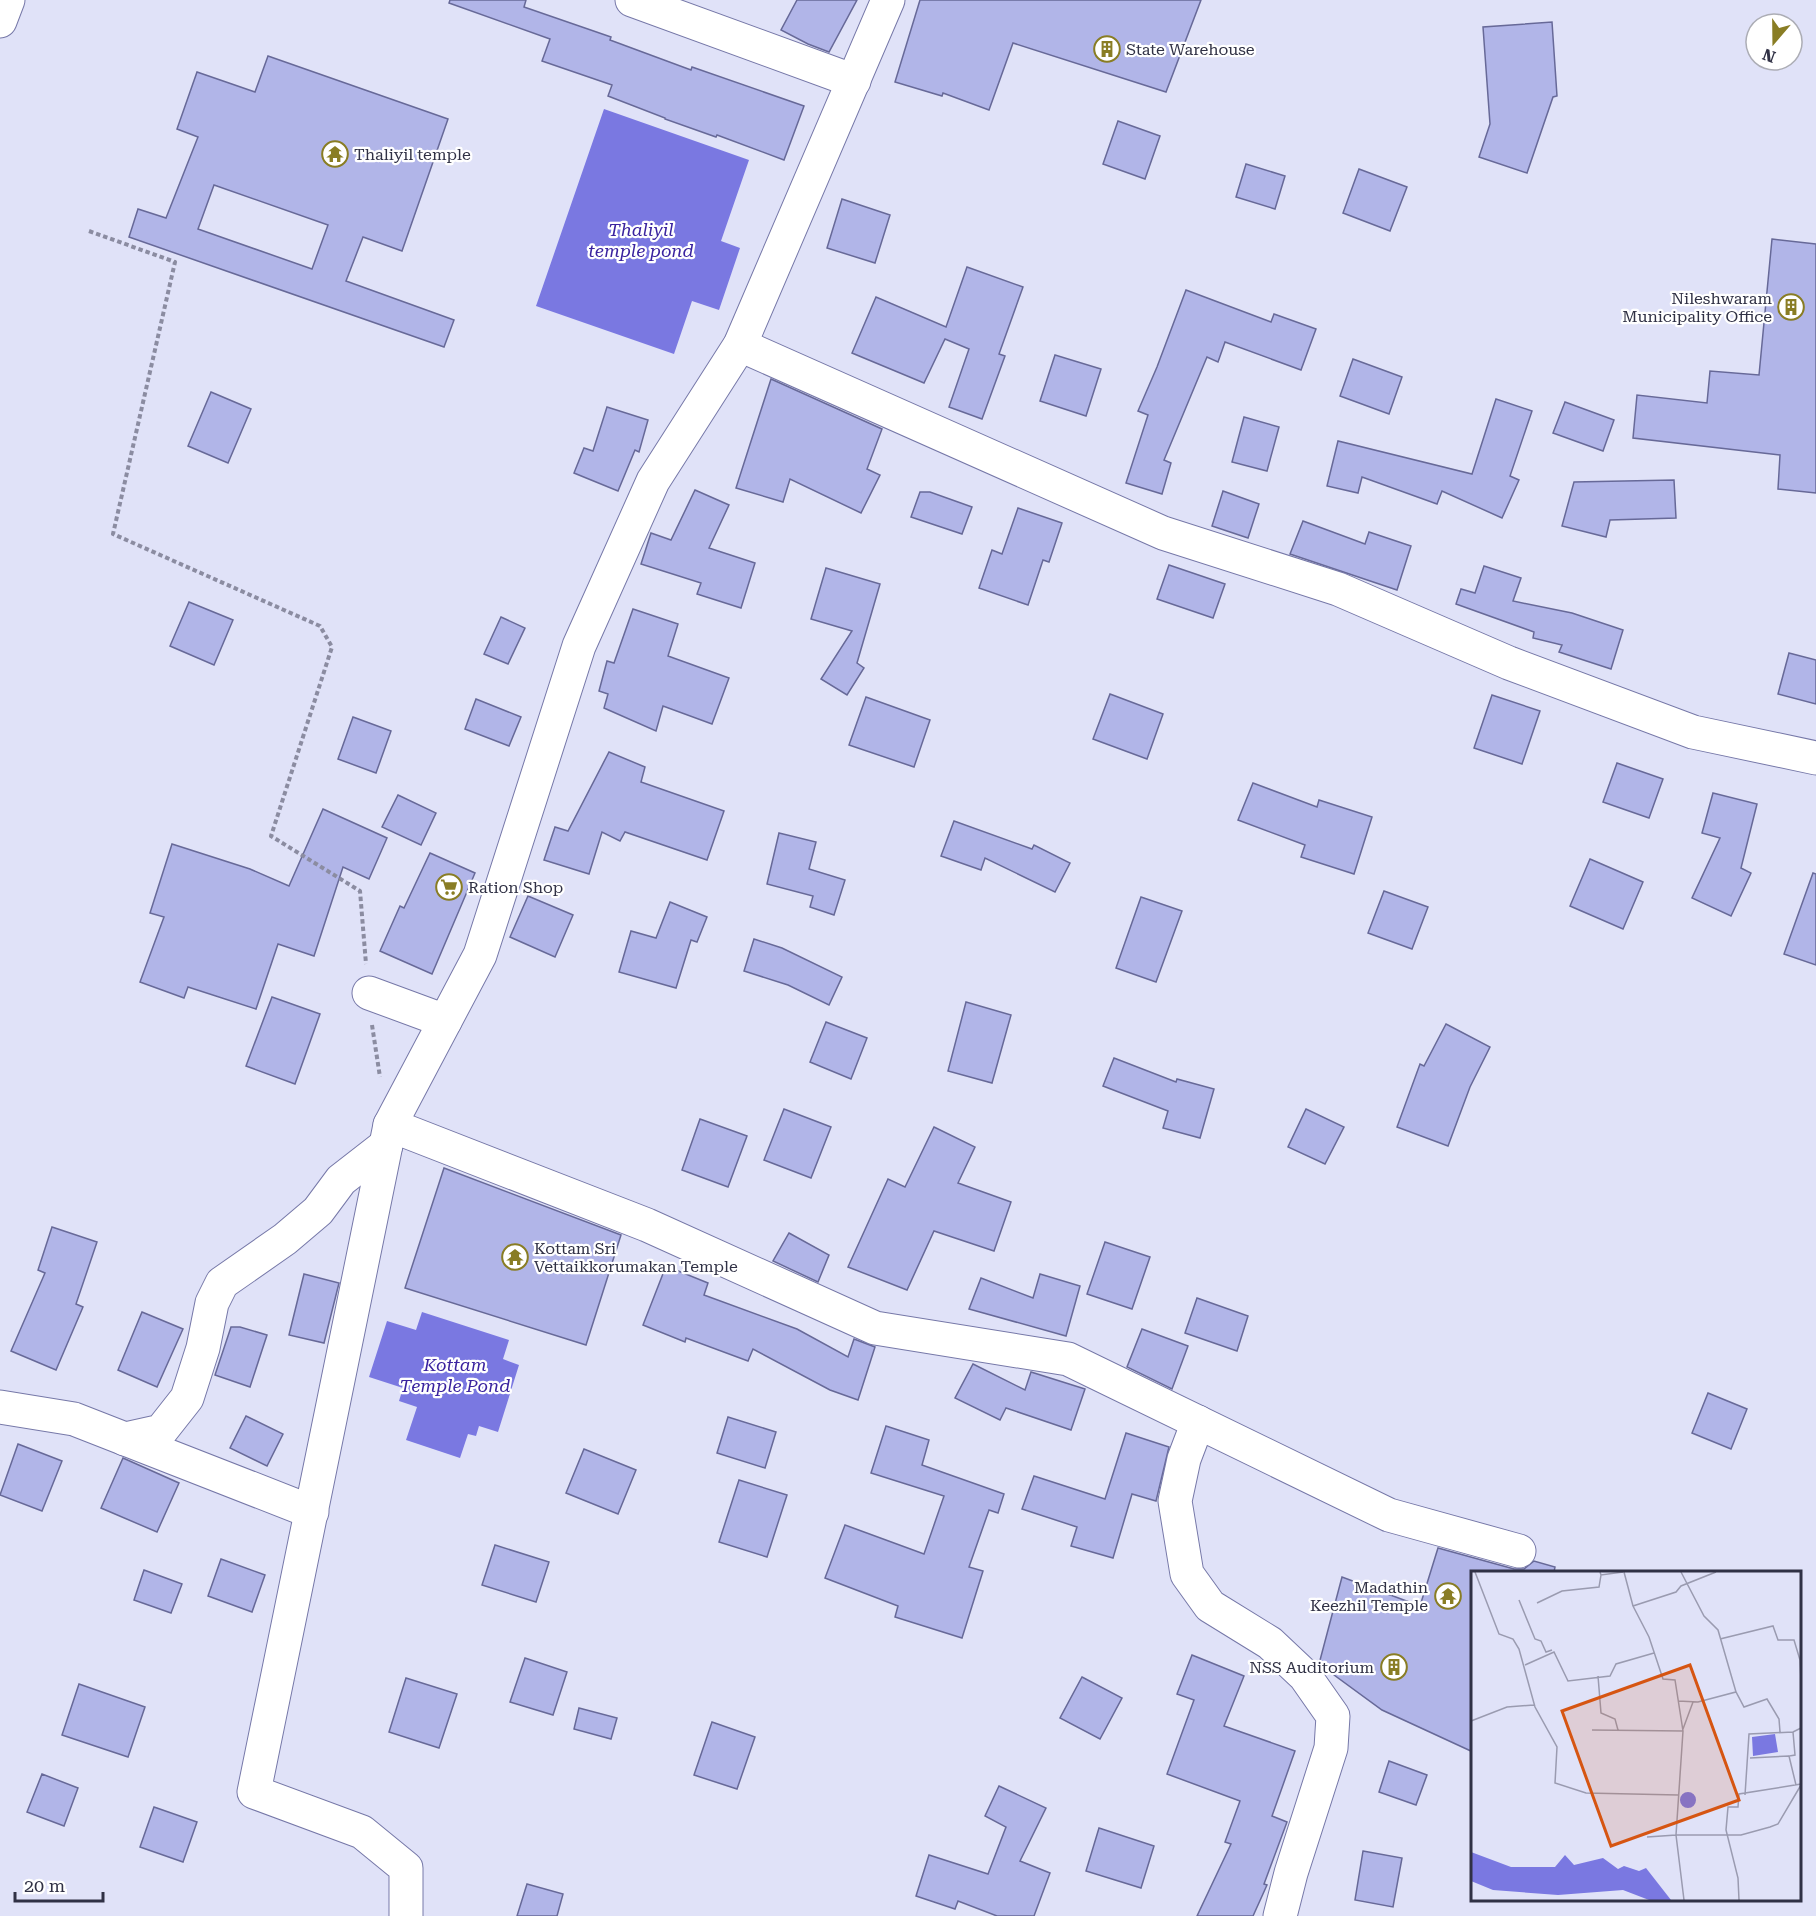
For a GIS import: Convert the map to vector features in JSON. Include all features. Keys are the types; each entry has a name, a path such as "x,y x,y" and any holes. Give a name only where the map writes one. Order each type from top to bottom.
{"street":[{"path":"0,21 8,0"},
{"path":"632,0 854,81"},
{"path":"406,1916 406,1868 362,1832 254,1792 388,1135 480,955 579,646 653,481 740,345 888,0"},
{"path":"740,345 1163,533 1338,589 1509,663 1693,732 1816,758"},
{"path":"369,993 445,1020"},
{"path":"388,1135 646,1225 875,1328 1068,1359 1389,1515 1519,1551"},
{"path":"125,1439 161,1431 187,1398 203,1348 212,1303 222,1283 285,1239 318,1211 341,1180 388,1135"},
{"path":"0,1407 74,1419 312,1512"},
{"path":"1197,1422 1184,1459 1175,1501 1187,1574 1210,1606 1270,1643 1305,1676 1333,1716 1331,1748 1280,1916"}],"path":[{"path":"89,231 175,262 113,534 320,626 332,646 271,836 360,891 373,1044 380,1078"}],"water":[{"name":"Thaliyil temple pond","path":"604,109 749,160 721,241 740,248 719,310 692,301 674,354 536,306"},
{"name":"Kottam Temple Pond","path":"422,1312 509,1340 503,1359 519,1365 498,1432 479,1426 476,1436 468,1434 460,1458 406,1440 417,1407 399,1401 403,1388 369,1377 387,1321 416,1330"}],"building":[{"path":"450,0 526,0 524,7 611,37 610,40 691,70 692,67 804,106 784,160 717,135 716,137 665,119 608,96 612,85 542,61 550,39 449,3"},
{"path":"797,0 857,0 829,52 781,30"},
{"name":"State Warehouse","path":"920,0 1201,0 1166,92 1013,43 989,110 943,93 942,96 895,82"},
{"path":"1552,22 1557,96 1553,97 1527,173 1479,157 1490,124 1483,27"},
{"path":"268,56 448,119 402,251 363,237 346,281 454,320 444,347 129,237 138,209 166,218 198,137 177,129 197,72 255,92","holes":["214,185 328,225 312,269 198,229"]},
{"path":"1118,121 1160,136 1145,179 1103,164"},
{"path":"1246,164 1285,176 1275,209 1236,197"},
{"path":"1359,169 1407,187 1390,231 1343,213"},
{"path":"842,199 890,215 875,263 827,248"},
{"name":"Nileshwaram Municipality Office","path":"1772,239 1816,244 1816,493 1778,489 1780,455 1633,438 1637,395 1707,403 1710,371 1759,375"},
{"path":"967,267 1023,287 999,354 1005,356 982,419 949,407 969,349 945,339 924,383 852,353 876,297 946,327"},
{"path":"1186,290 1271,322 1274,314 1316,329 1301,370 1225,342 1218,362 1207,357 1164,460 1171,463 1162,494 1126,483 1148,415 1138,411"},
{"path":"1055,355 1101,369 1086,416 1040,401"},
{"path":"1353,359 1402,377 1389,414 1340,396"},
{"path":"771,379 882,429 867,469 880,475 861,513 790,479 783,502 736,488"},
{"path":"211,392 251,409 228,463 188,446"},
{"path":"1496,399 1532,411 1510,476 1519,480 1502,518 1442,491 1437,504 1362,477 1358,493 1327,486 1338,441 1472,474"},
{"path":"1565,402 1614,420 1603,451 1553,433"},
{"path":"607,407 648,420 639,452 635,450 618,491 574,473 584,448 593,451"},
{"path":"1244,417 1279,427 1267,471 1232,462"},
{"path":"1674,480 1676,518 1610,520 1606,537 1562,526 1574,482"},
{"path":"695,490 729,505 709,548 755,563 741,608 697,594 701,583 641,564 651,533 671,540"},
{"path":"1223,491 1259,504 1248,538 1212,526"},
{"path":"920,492 930,492 972,507 962,534 911,517"},
{"path":"1018,508 1062,523 1049,562 1043,560 1028,605 979,588 992,550 1002,554"},
{"path":"1303,521 1365,544 1369,532 1411,546 1397,590 1290,554"},
{"path":"1169,565 1225,584 1213,618 1157,599"},
{"path":"1484,566 1521,578 1513,601 1572,613 1623,630 1611,669 1559,652 1562,645 1533,638 1534,632 1456,604 1461,589 1475,593"},
{"path":"826,568 880,584 857,663 864,668 847,695 821,679 852,631 811,619"},
{"path":"189,602 233,620 214,665 170,646"},
{"path":"633,609 678,624 668,656 729,678 712,724 663,706 656,731 604,708 608,694 599,691 607,661 614,663"},
{"path":"501,617 525,628 508,664 484,654"},
{"path":"1789,653 1816,660 1816,704 1778,694"},
{"path":"1110,694 1163,714 1147,759 1093,739"},
{"path":"1492,695 1540,711 1522,764 1474,748"},
{"path":"866,697 930,720 914,767 849,745"},
{"path":"476,699 521,717 509,746 465,729"},
{"path":"353,717 391,731 376,773 338,759"},
{"path":"609,752 645,767 641,782 724,811 707,860 625,832 620,841 602,832 589,874 544,860 555,827 568,831"},
{"path":"1617,763 1663,779 1649,818 1603,802"},
{"path":"1253,783 1317,807 1319,800 1372,817 1354,874 1301,857 1305,845 1238,820"},
{"path":"1713,793 1757,804 1741,868 1751,873 1731,916 1692,898 1720,838 1702,833"},
{"path":"398,795 436,813 421,845 382,827"},
{"path":"323,809 387,838 369,879 343,867 314,956 278,944 256,1009 188,987 184,998 140,982 164,917 150,913 172,844 250,869 289,886"},
{"path":"954,821 1032,849 1034,845 1070,863 1055,892 985,858 981,870 941,856"},
{"path":"779,833 816,842 809,869 845,880 834,915 810,907 813,896 767,884"},
{"path":"430,853 475,873 432,974 380,951 400,906 404,908"},
{"path":"1590,859 1643,882 1623,929 1570,906"},
{"path":"1813,873 1816,874 1816,965 1784,954"},
{"path":"1384,891 1428,907 1412,949 1368,933"},
{"path":"528,896 573,915 555,957 510,937"},
{"path":"1141,897 1182,911 1156,982 1116,968"},
{"path":"670,902 707,917 697,942 691,940 676,988 619,972 631,931 656,938"},
{"path":"754,939 782,948 842,977 829,1005 788,985 744,971"},
{"path":"272,997 320,1014 295,1084 246,1066"},
{"path":"966,1002 1011,1015 992,1083 948,1071"},
{"path":"826,1022 867,1038 851,1079 810,1062"},
{"path":"1446,1024 1490,1047 1470,1087 1448,1146 1397,1127 1420,1064 1424,1066"},
{"path":"1114,1058 1176,1082 1177,1079 1214,1089 1200,1138 1163,1128 1168,1111 1103,1086"},
{"path":"784,1109 831,1127 811,1178 764,1160"},
{"path":"1306,1109 1344,1127 1325,1164 1288,1147"},
{"path":"700,1119 747,1136 728,1187 682,1170"},
{"path":"934,1127 975,1147 958,1183 1011,1202 994,1251 934,1231 907,1290 848,1267 888,1179 905,1187"},
{"name":"Kottam Sri Vettaikkorumakan Temple","path":"444,1168 621,1235 586,1345 405,1288"},
{"path":"52,1227 97,1242 76,1304 83,1307 56,1370 11,1351 45,1273 38,1270"},
{"path":"789,1233 829,1255 818,1282 773,1261"},
{"path":"1105,1242 1150,1257 1132,1309 1087,1294"},
{"path":"666,1266 708,1283 704,1295 797,1329 848,1357 854,1339 875,1347 858,1400 830,1390 753,1349 748,1361 686,1338 685,1342 643,1325"},
{"path":"304,1274 339,1283 324,1343 289,1335"},
{"path":"1040,1274 1080,1286 1066,1336 969,1309 981,1278 1033,1298"},
{"path":"1197,1298 1248,1316 1237,1351 1185,1333"},
{"path":"142,1312 183,1329 157,1387 118,1370"},
{"path":"231,1327 240,1327 267,1335 250,1387 215,1375"},
{"path":"1142,1329 1188,1346 1172,1389 1127,1367"},
{"path":"973,1364 1025,1390 1031,1372 1085,1389 1071,1430 1006,1408 1000,1420 955,1398"},
{"path":"1708,1393 1747,1409 1731,1449 1692,1433"},
{"path":"246,1416 283,1434 267,1466 230,1448"},
{"path":"728,1417 776,1432 765,1468 717,1453"},
{"path":"886,1426 929,1440 922,1465 1004,1494 998,1513 989,1510 969,1567 983,1571 962,1638 895,1617 898,1606 825,1578 845,1525 924,1554 944,1496 871,1473"},
{"path":"1126,1433 1169,1447 1156,1501 1132,1494 1113,1558 1071,1546 1077,1527 1022,1509 1034,1476 1105,1499"},
{"path":"18,1444 62,1461 42,1511 0,1495"},
{"path":"584,1449 636,1470 618,1514 566,1493"},
{"path":"123,1458 179,1483 157,1532 101,1508"},
{"path":"739,1480 787,1495 767,1557 719,1542"},
{"path":"495,1545 549,1562 536,1602 482,1585"},
{"name":"NSS Auditorium","path":"1438,1548 1514,1569 1524,1569 1534,1561 1555,1567 1554,1571 1471,1571 1471,1751 1382,1710 1319,1664 1342,1577 1420,1606"},
{"path":"221,1559 265,1575 252,1612 208,1596"},
{"path":"144,1570 182,1584 171,1613 134,1600"},
{"path":"1192,1655 1244,1676 1224,1726 1295,1751 1272,1816 1287,1822 1264,1884 1267,1885 1253,1916 1197,1916 1231,1844 1225,1842 1240,1801 1167,1774 1194,1700 1177,1694"},
{"path":"525,1658 567,1672 553,1715 510,1702"},
{"path":"1082,1677 1122,1698 1100,1739 1060,1718"},
{"path":"406,1678 457,1694 439,1748 389,1732"},
{"path":"79,1684 145,1707 128,1757 62,1735"},
{"path":"579,1708 617,1718 611,1739 574,1729"},
{"path":"712,1722 755,1737 737,1789 694,1775"},
{"path":"1389,1761 1427,1775 1416,1805 1379,1792"},
{"path":"42,1774 78,1788 64,1826 27,1812"},
{"path":"999,1786 1046,1808 1020,1861 1050,1873 1034,1916 997,1916 958,1901 955,1909 916,1896 929,1855 988,1874 1006,1827 985,1816"},
{"path":"154,1807 197,1822 183,1862 140,1847"},
{"path":"1099,1828 1154,1846 1141,1888 1086,1871"},
{"path":"1363,1851 1402,1858 1393,1907 1355,1900"},
{"path":"527,1884 563,1894 557,1916 517,1916"}],"place":[{"name":"State Warehouse","path":"1107,49"},
{"name":"Thaliyil temple","path":"335,154"},
{"name":"Nileshwaram Municipality Office","path":"1791,307"},
{"name":"Ration Shop","path":"449,887"},
{"name":"Kottam Sri Vettaikkorumakan Temple","path":"515,1257"},
{"name":"Madathin Keezhil Temple","path":"1448,1596"},
{"name":"NSS Auditorium","path":"1394,1667"}]}
